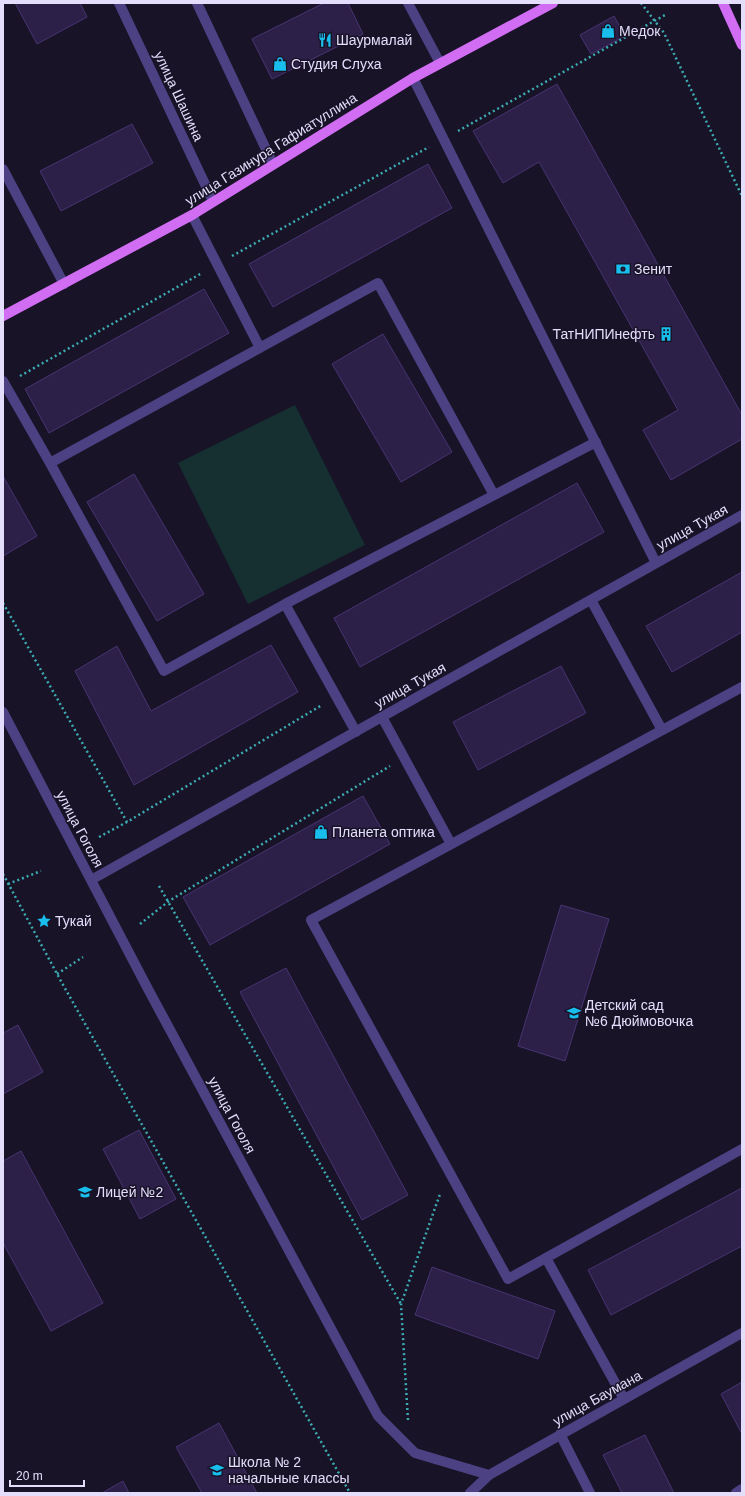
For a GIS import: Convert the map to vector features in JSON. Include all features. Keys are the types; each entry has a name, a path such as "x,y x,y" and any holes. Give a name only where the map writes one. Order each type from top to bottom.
{"main road":[{"name":"улица Газинура Гафиатуллина","path":"3,316 192,215 413,78 553,3"},
{"path":"723,3 742,46"}],"street":[{"name":"улица Шашина","path":"119,3 213,201"},
{"path":"197,3 273,164"},
{"path":"408,3 440,63"},
{"path":"413,78 656,563"},
{"path":"3,169 64,284"},
{"path":"192,215 260,348"},
{"path":"50,463 378,282 494,495"},
{"path":"4,383 50,463 164,671 286,604 596,442"},
{"name":"улица Тукая","path":"91,880 742,515"},
{"path":"590,600 662,730"},
{"path":"286,604 356,732"},
{"path":"742,687 311,920 508,1279 742,1149"},
{"name":"улица Гоголя","path":"3,712 91,880 378,1416 415,1452 489,1475"},
{"path":"382,717 451,844"},
{"path":"546,1258 624,1399"},
{"name":"улица Баумана","path":"470,1493 489,1475 742,1332"},
{"path":"560,1434 590,1493"},
{"path":"736,1493 742,1489"}],"path":[{"path":"641,3 664,33 742,196"},
{"path":"4,383 665,15"},
{"path":"3,603 127,822"},
{"path":"99,837 127,822 336,696"},
{"path":"140,924 169,901 404,758"},
{"path":"8,884 41,871"},
{"path":"3,874 57,974 350,1493"},
{"path":"159,886 401,1304"},
{"path":"57,974 83,958"},
{"path":"408,1424 401,1304 449,1171"}],"green space":[{"path":"295,405 365,545 248,604 178,463"}],"building":[{"path":"15,3 80,3 87,17 37,44"},
{"path":"324,3 348,3 363,34 272,79 252,39"},
{"path":"614,16 625,36 591,54 580,35"},
{"name":"ТатНИПИнефть","path":"557,84 742,415 742,439 671,480 643,430 678,410 539,162 503,183 473,131"},
{"path":"132,124 153,163 61,211 40,171"},
{"path":"428,164 452,208 273,307 249,264"},
{"path":"204,289 229,333 49,433 25,389"},
{"path":"383,334 452,452 401,482 332,364"},
{"path":"134,474 204,594 157,621 87,502"},
{"path":"3,476 37,536 3,556"},
{"path":"577,483 604,532 360,667 334,618"},
{"path":"742,572 742,632 672,672 646,626"},
{"path":"271,645 298,692 134,785 75,671 117,646 151,711"},
{"path":"561,666 586,713 478,770 453,722"},
{"path":"363,796 390,844 210,945 183,897"},
{"path":"561,905 609,919 565,1061 518,1046"},
{"path":"286,968 408,1195 362,1220 240,992"},
{"path":"18,1025 43,1072 3,1094 3,1033"},
{"path":"139,1130 176,1199 140,1219 103,1149"},
{"path":"21,1151 103,1303 51,1331 3,1243 3,1161"},
{"path":"742,1188 742,1246 611,1315 588,1270"},
{"path":"432,1267 555,1311 538,1359 415,1315"},
{"path":"742,1382 742,1434 721,1394"},
{"name":"Школа № 2 начальные классы","path":"219,1423 257,1493 202,1493 176,1447"},
{"path":"645,1435 674,1493 622,1493 603,1455"},
{"path":"123,1481 129,1493 102,1493"}],"place":[{"name":"Медок","path":"608,31"},
{"name":"Шаурмалай","path":"325,40"},
{"name":"Студия Слуха","path":"280,64"},
{"name":"Зенит","path":"623,269"},
{"name":"ТатНИПИнефть","path":"666,334"},
{"name":"Планета оптика","path":"321,832"},
{"name":"Тукай","path":"44,921"},
{"name":"Детский сад №6 Дюймовочка","path":"574,1013"},
{"name":"Лицей №2","path":"85,1192"},
{"name":"Школа № 2 начальные классы","path":"217,1470"}]}
